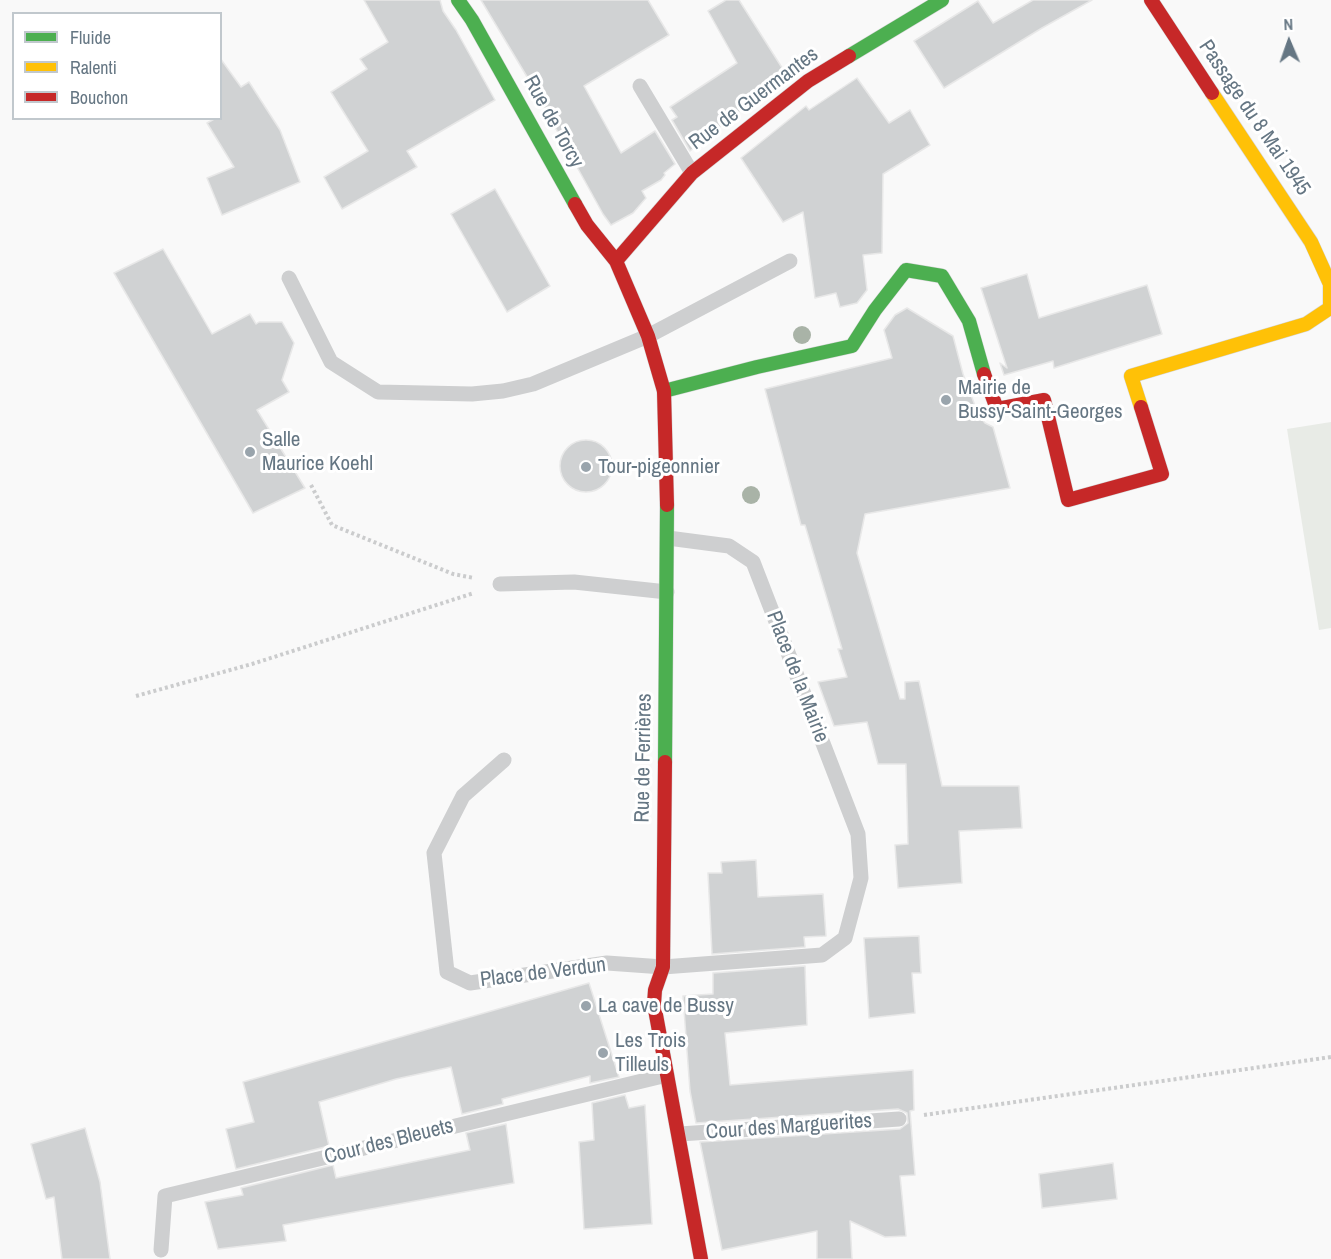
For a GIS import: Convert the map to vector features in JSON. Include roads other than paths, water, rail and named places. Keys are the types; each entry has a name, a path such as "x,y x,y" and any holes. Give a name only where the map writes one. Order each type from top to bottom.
{"street":[{"name":"Rue de Torcy","path":"458,0 472,20 587,225 616,261"},
{"name":"Rue de Guermantes","path":"616,261 692,173 808,81 942,0"},
{"name":"Passage du 8 Mai 1945","path":"664,391 852,346 875,310 906,270 915,271 942,276 948,285 969,321 981,367 997,409 1044,400 1068,500 1162,474 1131,376 1306,324 1330,308 1330,284 1311,242 1150,0"},
{"name":"Rue de Ferrières","path":"616,261 648,336 664,391 668,538 663,967 654,997 680,1134 700,1259"}],"lane":[{"path":"640,86 692,173"},
{"path":"288,278 331,362 378,392 471,394 502,391 533,384 648,336 790,261"},
{"name":"Place de la Mairie","path":"663,967 822,955 845,938 861,878 858,834 753,562 729,546 668,538"},
{"path":"500,584 574,582 666,592"},
{"name":"Place de Verdun","path":"504,760 463,796 434,853 447,972 470,983 607,963 663,967"},
{"name":"Cour des Bleuets","path":"161,1250 165,1196 667,1075"},
{"name":"Cour des Marguerites","path":"680,1134 899,1119"}],"place":[{"name":"Mairie de Bussy-Saint-Georges","path":"946,400"},
{"name":"Salle Maurice Koehl","path":"250,452"},
{"name":"Tour-pigeonnier","path":"586,467"},
{"name":"La cave de Bussy","path":"586,1006"},
{"name":"Les Trois Tilleuls","path":"603,1053"}]}
